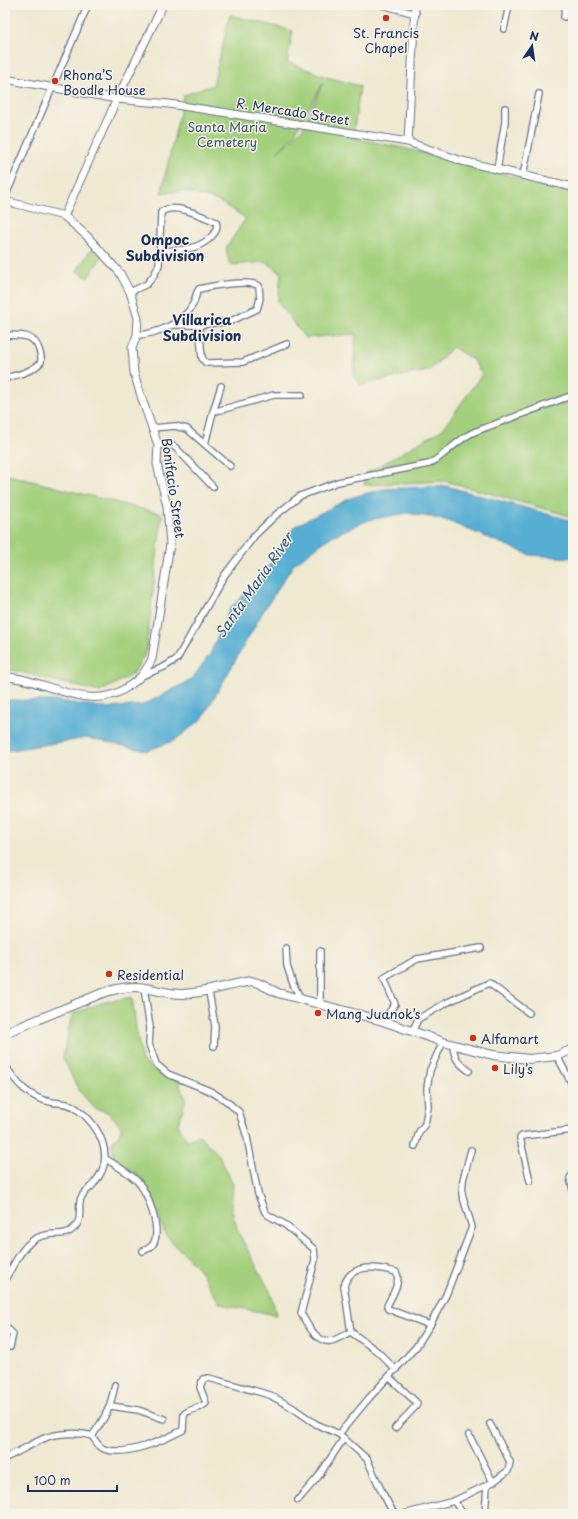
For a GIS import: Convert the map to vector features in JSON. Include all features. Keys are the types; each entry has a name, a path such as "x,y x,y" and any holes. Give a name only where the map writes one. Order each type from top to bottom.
{"main road":[{"path":"5,1033 100,994 125,988 144,988 181,994 209,992 251,981 273,991 384,1021 443,1042 493,1055 529,1059 557,1056 573,1049"}],"street":[{"path":"5,197 88,5"},
{"path":"64,216 117,98 163,5"},
{"path":"382,5 416,14"},
{"path":"408,142 416,5"},
{"path":"504,29 508,5"},
{"path":"564,17 566,5"},
{"name":"R. Mercado Street","path":"5,79 52,88 219,111 408,142 462,161 573,187"},
{"path":"523,176 539,94"},
{"path":"497,169 505,122 505,108"},
{"name":"Bonifacio Street","path":"5,201 64,216 88,237 120,273 130,292 138,318 137,335 132,348 134,373 158,445 157,464 167,506 170,544 156,639 152,659 144,675"},
{"path":"130,292 147,284 159,265 160,216 164,210 177,209 192,212 216,222 216,231 207,241 200,245 192,249 160,252"},
{"path":"137,335 153,334 171,326 194,304 199,289 236,283 256,284 259,286 260,299 257,309 231,321 199,325 171,326"},
{"path":"199,325 202,358 206,363 243,362 287,344"},
{"path":"5,335 27,336 32,338 35,341 41,355 41,362 37,366 18,375 5,378"},
{"path":"205,444 221,386"},
{"path":"213,412 274,394 302,395"},
{"path":"5,677 32,681 70,694 90,698 104,697 120,693 144,675 164,667 177,659 224,576 255,535 276,515 300,496 338,482 429,464 435,461 468,434 573,395"},
{"path":"152,428 175,426 187,429 230,466"},
{"path":"158,445 173,446 176,448 213,487"},
{"path":"286,948 287,966 293,984 301,999"},
{"path":"384,1021 395,1004 384,978 417,959 481,948"},
{"path":"320,951 320,1004"},
{"path":"412,1030 418,1019 446,1003 489,983 529,1014"},
{"path":"144,988 150,1028 149,1044 156,1064 168,1074 210,1091 225,1100 239,1112 247,1137 258,1194 265,1212 268,1216 284,1224 314,1249 315,1260 301,1313 304,1318 317,1336 323,1341 331,1341 351,1332"},
{"path":"209,992 215,1026 214,1046"},
{"path":"415,1146 419,1132 425,1124 428,1107 427,1088 430,1070 443,1042"},
{"path":"453,1045 454,1055 460,1064 470,1071"},
{"path":"557,1056 573,1086"},
{"path":"5,1065 23,1089 38,1099 68,1104 77,1108 98,1133 104,1144 106,1159 102,1173 81,1197 79,1221 74,1228 65,1234 46,1234 28,1243 5,1279"},
{"path":"530,1181 520,1138 522,1136 573,1130"},
{"path":"339,1434 369,1398 416,1347 430,1326 446,1295 472,1227 462,1194 463,1180 471,1150"},
{"path":"106,1159 139,1183 148,1201 155,1220 156,1239 152,1246 143,1251"},
{"path":"573,1174 570,1178 573,1190"},
{"path":"396,1370 378,1352 351,1332 344,1286 351,1273 369,1267 396,1272 398,1274 398,1281 387,1306 388,1309 430,1326"},
{"path":"5,1326 13,1334 10,1347"},
{"path":"389,1377 417,1402 416,1406 395,1428"},
{"path":"5,1458 46,1437 66,1434 84,1434 92,1436 98,1446 112,1451 142,1447 166,1439 183,1430 184,1414 187,1411 203,1406 206,1402 200,1387 203,1379 209,1378 270,1395 293,1408 316,1424 339,1434 368,1459 382,1492 394,1514"},
{"path":"92,1436 111,1406 115,1386"},
{"path":"111,1406 138,1410 164,1419"},
{"path":"404,1514 414,1513 454,1501 487,1486 508,1471 510,1462 490,1424"},
{"path":"469,1435 493,1482"},
{"path":"298,1500 318,1477 344,1438"},
{"path":"486,1514 487,1486"},
{"path":"454,1501 463,1514"}],"green space":[{"name":"Santa Maria Cemetery","path":"230,15 293,31 287,62 327,77 360,86 353,138 403,148 573,192 573,517 445,481 364,485 365,474 443,429 482,374 473,360 453,347 429,371 361,385 353,377 356,334 305,338 278,302 281,273 266,262 230,265 226,248 246,218 216,200 183,191 161,193 184,95 213,85","holes":["323,83 303,128 277,153 295,133"]},
{"path":"91,249 102,256 88,278 77,271"},
{"path":"8,475 162,514 146,652 133,674 100,692 12,670 5,671 5,545 7,545"},
{"path":"132,997 142,1061 155,1071 180,1081 180,1086 186,1099 178,1124 187,1141 199,1135 219,1155 233,1184 231,1207 238,1232 271,1293 276,1315 220,1304 199,1269 166,1236 152,1199 138,1175 114,1159 112,1144 122,1129 117,1121 108,1113 95,1109 78,1089 63,1058 72,1014 104,1002"}],"water":[{"name":"Santa Maria River","path":"446,486 573,521 573,558 530,555 445,520 407,513 369,520 332,536 294,564 264,610 202,719 175,740 147,751 87,738 5,751 5,700 60,701 108,708 143,705 191,680 210,654 230,608 259,580 295,526 350,498 382,489"}],"place":[{"name":"St. Francis Chapel","path":"386,18"},
{"name":"Rhona’S Boodle House","path":"55,81"},
{"name":"Residential","path":"109,974"},
{"name":"Mang Juanok’s","path":"318,1013"},
{"name":"Alfamart","path":"473,1038"},
{"name":"Lily’s","path":"495,1068"}],"district":[{"name":"Ompoc Subdivision","path":"165,248"},
{"name":"Villarica Subdivision","path":"202,328"}]}
